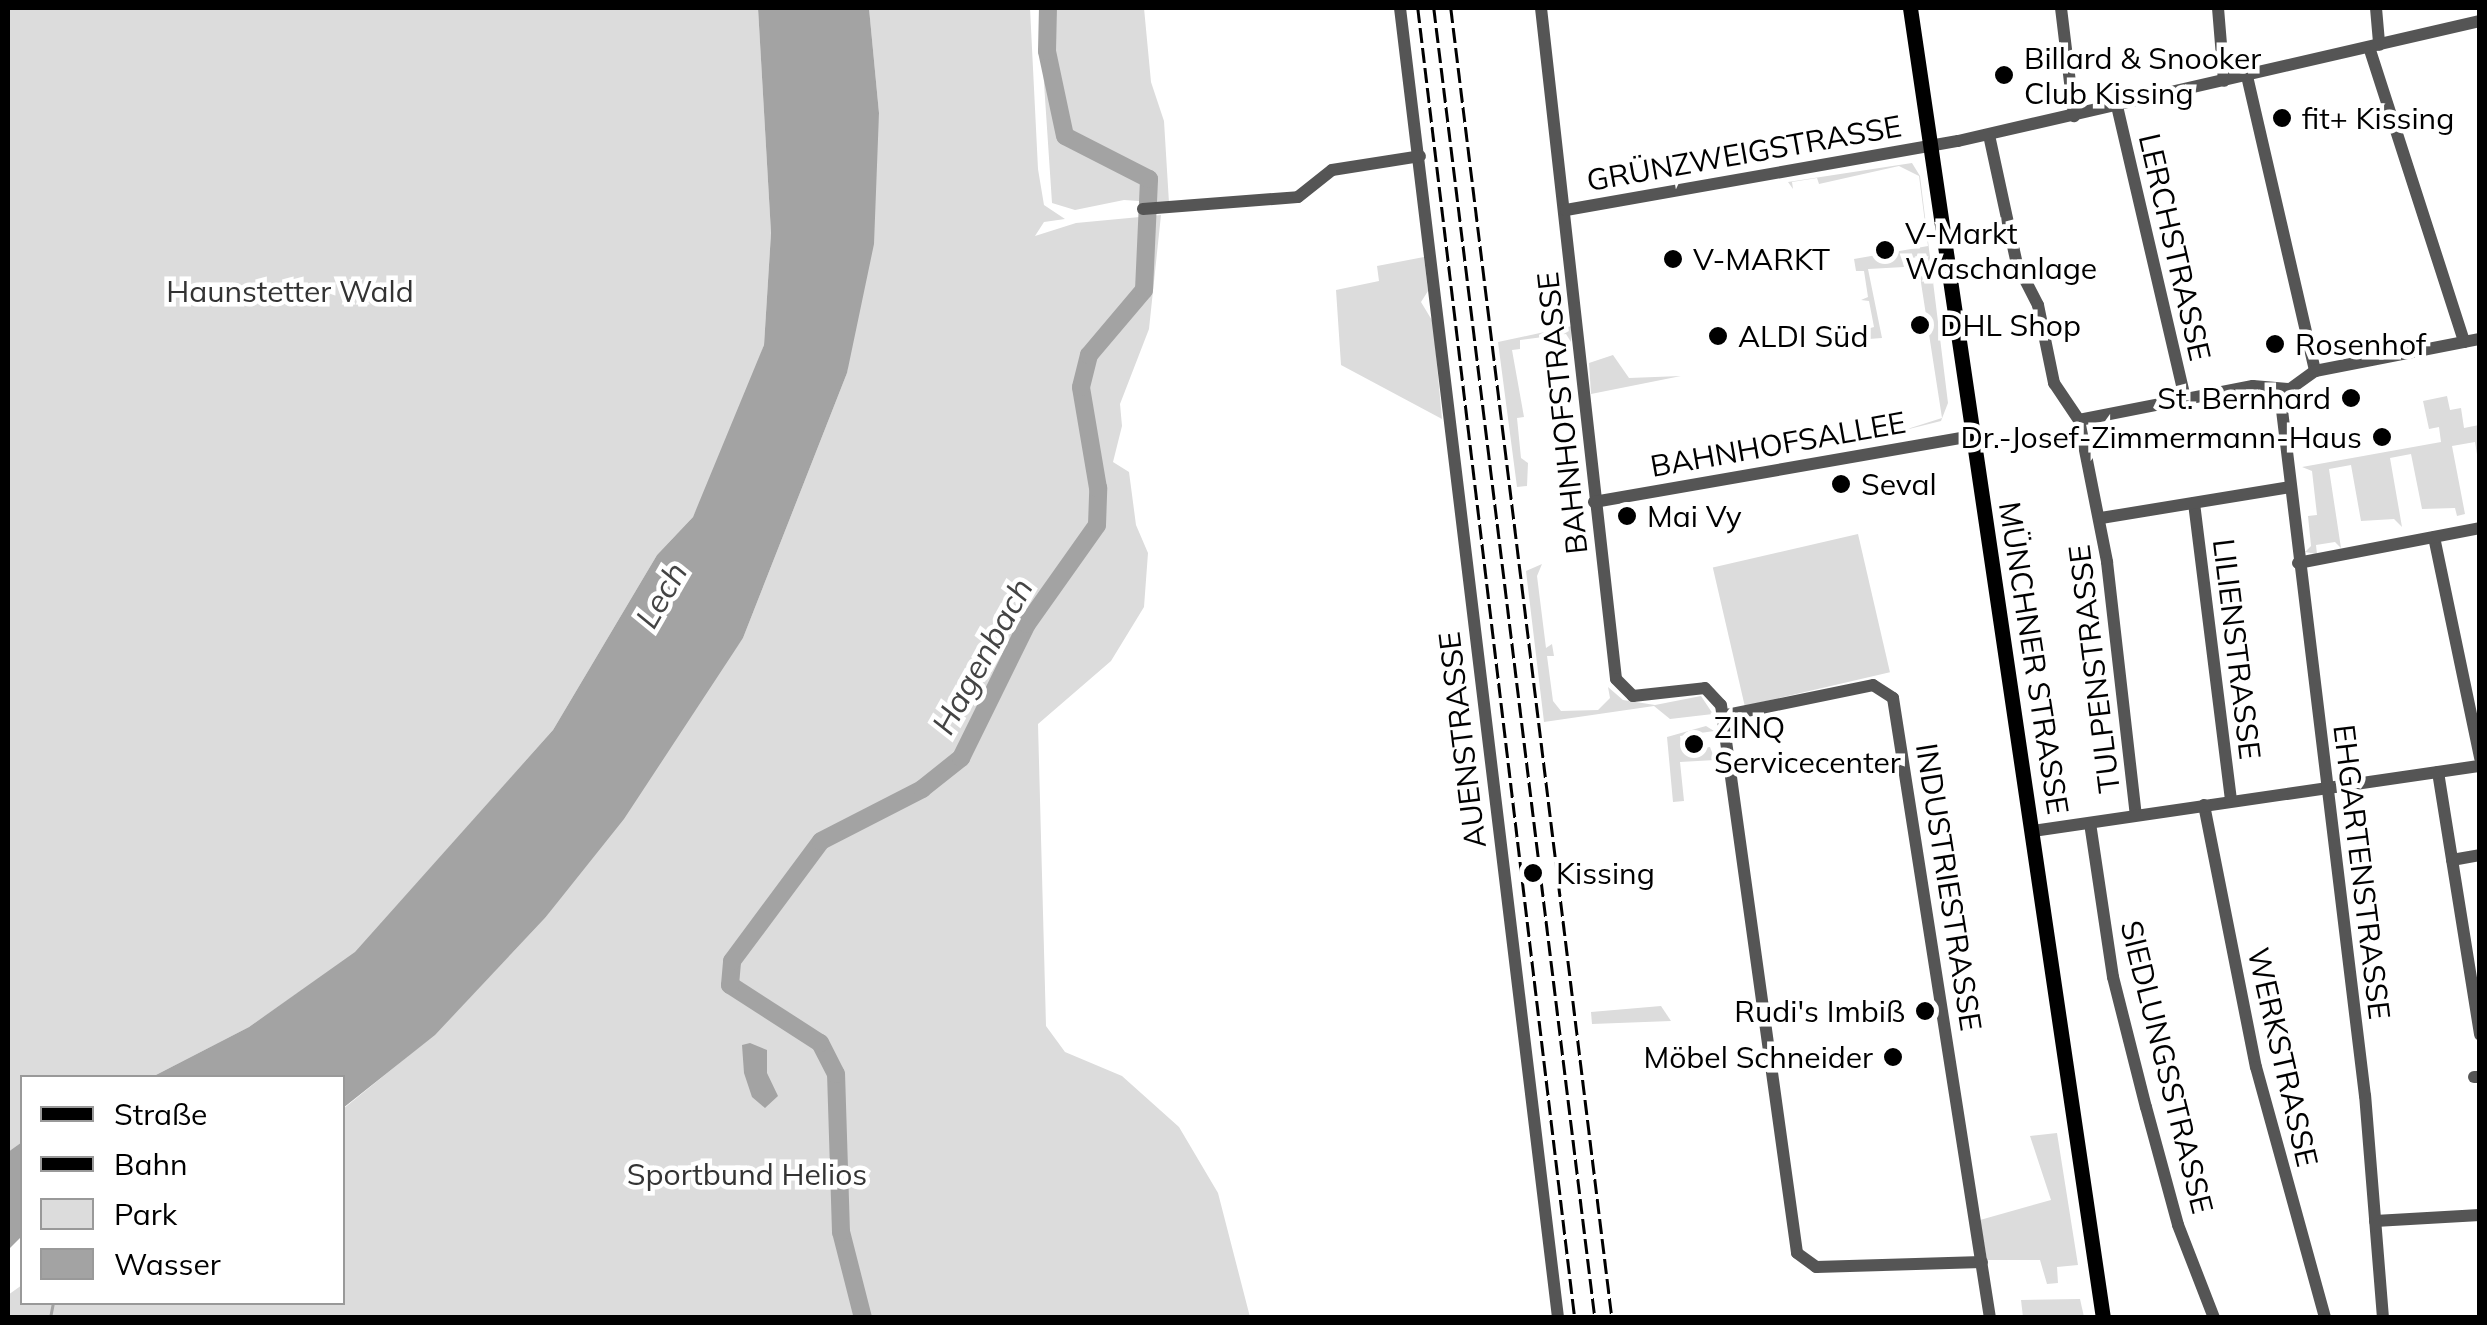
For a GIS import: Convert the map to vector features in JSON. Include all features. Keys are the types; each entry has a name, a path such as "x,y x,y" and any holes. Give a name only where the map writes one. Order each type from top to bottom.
{"main road":[{"name":"MÜNCHNER STRASSE","path":"1910,8 2103,1318"}],"street":[{"name":"AUENSTRASSE","path":"1400,8 1558,1318"},
{"name":"BAHNHOFSTRASSE","path":"1541,8 1566,210 1594,502 1622,690 1632,696 1705,688 1718,698 1723,718"},
{"path":"2061,8 2074,116"},
{"path":"2218,8 2224,81"},
{"path":"2376,8 2374,46 2464,342"},
{"name":"GRÜNZWEIGSTRASSE","path":"1566,210 1989,135 2480,22"},
{"path":"2247,76 2315,372"},
{"name":"LERCHSTRASSE","path":"2117,106 2185,399"},
{"name":"TULPENSTRASSE","path":"1989,135 2018,264 2038,305 2054,382 2079,420 2101,518 2136,815"},
{"path":"1150,209 1298,197 1332,170 1420,156"},
{"path":"2079,420 2269,384 2290,389 2315,372 2480,339"},
{"name":"EHGARTENSTRASSE","path":"2290,389 2283,433 2383,1318"},
{"name":"BAHNHOFSALLEE","path":"1594,502 1971,436"},
{"name":"TULPENSTRASSE","path":"2101,518 2290,487"},
{"name":"LILIENSTRASSE","path":"2194,503 2232,801"},
{"path":"2298,563 2480,528"},
{"path":"2434,537 2480,758"},
{"name":"INDUSTRIESTRASSE","path":"1723,718 1873,685 1893,698 1990,1318"},
{"path":"1723,718 1797,1254 1816,1267 1982,1262"},
{"path":"2032,831 2480,766"},
{"path":"2438,772 2480,1035"},
{"name":"WERKSTRASSE","path":"2204,805 2251,1045 2325,1318"},
{"name":"SIEDLUNGSSTRASSE","path":"2090,823 2113,977 2175,1215 2214,1318"},
{"path":"2452,860 2480,856"},
{"path":"2375,1222 2480,1215"}],"green space":[{"name":"Haunstetter Wald","path":"8,8 758,8 771,233 764,345 731,438 693,517 657,555 553,730 355,953 249,1027 156,1075 20,1075 20,1143 8,1152"},
{"name":"Sportbund Helios","path":"869,8 1030,8 1038,169 1044,205 1065,219 1044,222 1035,236 1076,223 1161,215 1149,329 1120,404 1122,426 1113,462 1129,472 1136,525 1148,553 1144,607 1111,661 1038,724 1046,1026 1065,1052 1122,1076 1179,1127 1218,1193 1250,1317 8,1318 8,1295 20,1286 20,1305 345,1305 345,1107 435,1034 545,918 743,638 847,373 879,113"},
{"path":"1039,8 1045,8 1045,50 1062,140 1096,157 1104,152 1071,139 1065,129 1053,72 1051,8 1144,8 1151,82 1164,121 1169,203 1124,200 1075,210 1052,203"},
{"path":"1912,163 1920,176 1948,403 1941,421 1901,431 1942,418 1917,257 1903,260 1904,267 1868,269 1882,338 1842,341 1868,337 1867,329 1874,327 1869,301 1861,300 1868,297 1864,271 1856,271 1854,259 1928,246 1919,176 1899,166 1819,184 1817,178 1792,182 1793,189 1788,182"},
{"path":"1424,257 1428,291 1421,302 1433,322 1442,419 1341,365 1336,290 1379,281 1377,266"},
{"path":"1572,326 1571,342 1566,334 1520,340 1520,349 1512,350 1524,417 1517,418 1521,458 1528,463 1527,486 1517,487 1498,342"},
{"path":"1613,355 1629,378 1681,376 1591,394 1589,363"},
{"path":"2447,396 2450,410 2461,408 2464,428 2479,425 2479,467 2475,442 2452,446 2465,514 2457,516 2455,508 2422,509 2411,454 2390,458 2402,527 2394,519 2361,521 2351,465 2329,469 2341,548 2335,542 2316,545 2317,554 2305,552 2311,546 2308,516 2317,515 2312,471 2302,467 2441,442 2439,427 2429,429 2423,401"},
{"path":"1858,534 1890,672 1745,706 1713,568"},
{"path":"1542,564 1537,576 1546,648 1552,644 1554,656 1547,656 1553,701 1561,711 1598,710 1610,698 1608,687 1623,700 1655,705 1701,696 1713,714 1670,719 1654,706 1544,722 1526,571"},
{"path":"1706,726 1714,731 1680,736 1682,751 1710,747 1715,760 1680,762 1684,801 1673,802 1667,737"},
{"path":"1661,1006 1671,1021 1592,1024 1591,1012"},
{"path":"2057,1133 2078,1265 2057,1267 2058,1283 2047,1284 2040,1260 1987,1260 1980,1220 2051,1200 2030,1136"},
{"path":"2080,1299 2084,1317 2023,1317 2021,1300"}],"water":[{"name":"Lech","path":"758,8 869,8 879,113 874,244 847,373 743,638 624,819 545,918 435,1035 345,1106 345,1075 156,1075 249,1027 355,952 553,730 657,555 693,517 764,345 771,233"},
{"path":"750,1043 767,1050 767,1073 778,1096 765,1108 752,1097 744,1073 742,1045"},
{"path":"20,1143 20,1238 8,1250 8,1152"}],"waterway":[{"name":"Hagenbach","path":"863,1318 841,1232 836,1074 820,1043 730,985 732,961 821,841 922,789 961,758 1027,624 1097,525 1098,488 1081,387 1089,355 1144,290 1149,179 1065,136 1047,51 1048,8"},
{"path":"50,1318 52,1305"}],"railway":[{"path":"1418,8 1575,1318"},
{"path":"1434,8 1595,1318"},
{"path":"1451,8 1612,1318"}],"place":[{"name":"Billard & Snooker Club Kissing","path":"2004,75"},
{"name":"fit+ Kissing","path":"2282,118"},
{"name":"V-Markt Waschanlage","path":"1885,250"},
{"name":"V-MARKT","path":"1673,259"},
{"name":"DHL Shop","path":"1920,325"},
{"name":"ALDI Süd","path":"1718,336"},
{"name":"Rosenhof","path":"2275,344"},
{"name":"St. Bernhard","path":"2351,398"},
{"name":"Dr.-Josef-Zimmermann-Haus","path":"2382,437"},
{"name":"Seval","path":"1841,484"},
{"name":"Mai Vy","path":"1627,516"},
{"name":"ZINQ Servicecenter","path":"1694,744"},
{"name":"Kissing","path":"1533,873"},
{"name":"Rudi's Imbiß","path":"1925,1011"},
{"name":"Möbel Schneider","path":"1893,1057"}]}
